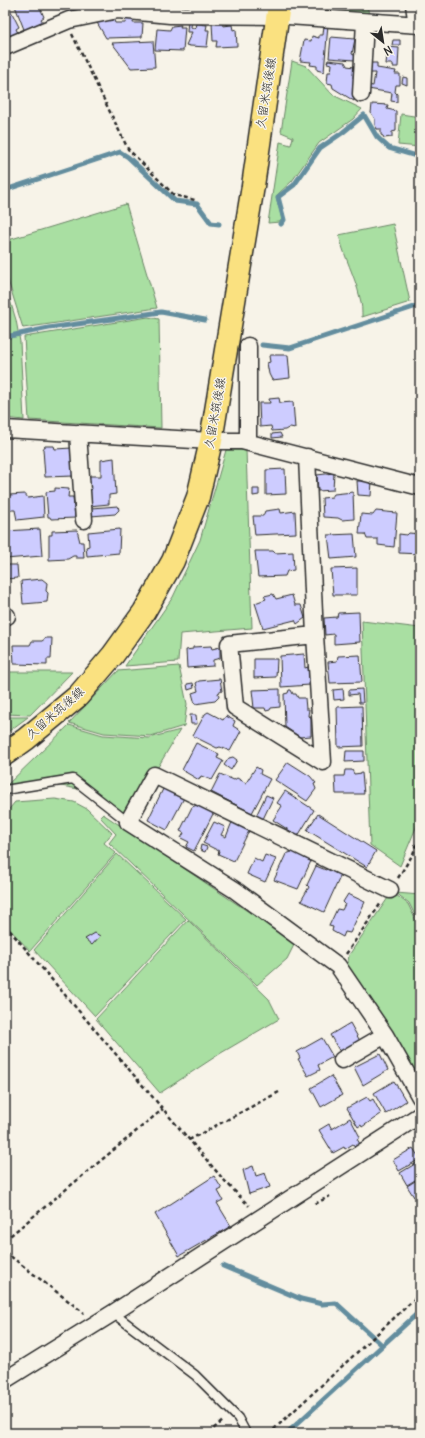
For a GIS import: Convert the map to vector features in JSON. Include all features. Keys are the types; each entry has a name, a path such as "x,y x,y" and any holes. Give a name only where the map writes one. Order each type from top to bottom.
{"main road":[{"name":"久留米筑後線","path":"5,754 26,739 78,696 113,654 144,612 176,554 198,497 211,441 253,186 279,10"}],"street":[{"path":"5,47 66,22 118,10 170,15 279,10 365,22 418,25 414,5"},
{"path":"362,94 365,22"},
{"path":"248,346 248,442"},
{"path":"5,429 78,432 211,441 242,441 420,487"},
{"path":"78,432 84,520"},
{"path":"308,457 315,635 323,762 235,707 229,644 315,635"},
{"path":"390,890 154,775 128,822 235,890 338,966 385,1036 420,1097"},
{"path":"342,1060 385,1036"},
{"path":"5,1380 113,1313 420,1115"}],"lane":[{"path":"5,790 73,779 128,822"},
{"path":"113,1313 196,1375 233,1412 246,1433"}],"path":[{"path":"66,22 128,149 174,195 195,200"},
{"path":"5,925 223,1179 261,1217"},
{"path":"189,1140 279,1092"},
{"path":"5,1240 163,1109"},
{"path":"5,1252 97,1323"},
{"path":"268,1433 271,1432 420,1294"},
{"path":"208,1433 233,1412"}],"green space":[{"path":"300,5 367,5 369,15 300,12"},
{"path":"292,61 306,66 333,95 362,109 353,119 319,143 292,181 276,196 282,219 280,222 268,223 280,142 291,145 293,137 281,132"},
{"path":"401,114 420,117 420,147 398,145"},
{"path":"126,204 157,308 23,328 5,271 5,241"},
{"path":"393,224 410,302 362,317 358,290 339,235"},
{"path":"5,284 16,320 20,342 24,420 5,418"},
{"path":"148,317 159,319 161,428 29,420 24,337"},
{"path":"226,450 246,450 252,628 180,634 178,662 125,666 173,597 200,540"},
{"path":"362,621 420,628 420,818 400,866 370,845"},
{"path":"179,666 187,704 184,726 151,736 104,733 69,723 118,671"},
{"path":"5,672 72,672 30,715 5,714"},
{"path":"5,717 28,717 5,734"},
{"path":"69,725 103,735 149,738 180,730 158,767 148,773 124,814 78,789 61,786 6,786"},
{"path":"55,799 74,802 87,809 112,833 104,843 116,853 30,951 5,924 5,814 15,802"},
{"path":"103,814 295,943 287,959 257,985 109,843 116,834 100,817"},
{"path":"117,854 186,919 95,1016 34,950"},
{"path":"392,892 408,904 420,929 420,1084 382,1016 347,967 349,955"},
{"path":"396,893 420,895 420,925 409,903"},
{"path":"188,920 269,999 279,1019 221,1053 160,1093 96,1019"}],"building":[{"path":"8,5 19,27 16,29 18,33 5,38 5,6"},
{"path":"39,5 44,17 41,19 43,22 42,25 25,32 15,6"},
{"path":"65,5 91,5 69,14"},
{"path":"113,18 115,23 125,23 126,19 134,18 133,23 143,23 142,37 106,38 96,21"},
{"path":"188,20 192,20 191,27 193,28 196,27 197,24 207,25 206,30 209,30 207,47 186,45 192,32 187,32"},
{"path":"212,23 222,23 223,26 232,25 233,30 236,29 237,46 216,47 217,41 213,41"},
{"path":"181,25 180,27 185,27 183,51 155,50 157,29 170,30 172,26"},
{"path":"324,25 328,25 324,72 317,70 317,66 310,65 311,62 300,61 304,40 311,41 312,36 319,38 319,35 323,35"},
{"path":"331,37 355,39 352,54 356,56 354,60 329,58"},
{"path":"393,40 400,40 400,45 392,45"},
{"path":"153,41 155,67 131,68 112,43"},
{"path":"388,47 399,48 398,67 393,67 393,64 386,64"},
{"path":"328,60 345,62 347,66 354,67 353,78 356,79 354,101 333,88 332,84 327,83 328,72 331,72 332,64 327,63"},
{"path":"371,63 377,63 377,68 396,71 395,74 400,74 400,85 396,85 395,92 397,94 397,102 391,101 392,93 368,89 368,85 373,86 375,73 370,73"},
{"path":"403,77 407,78 407,85 402,83"},
{"path":"372,104 388,105 387,109 396,111 396,131 392,132 392,137 384,138 381,135 381,129 377,129 375,119 371,113"},
{"path":"288,355 290,378 272,380 267,363 270,362 269,356"},
{"path":"279,398 280,403 293,402 295,428 290,427 285,430 272,431 271,426 260,427 259,403 270,403 269,399"},
{"path":"280,433 282,437 272,438 272,434"},
{"path":"45,446 54,446 55,449 72,448 74,476 45,477 43,449"},
{"path":"114,458 116,494 109,495 109,504 89,506 86,476 101,476 101,460"},
{"path":"285,469 286,494 266,495 266,470"},
{"path":"334,473 333,490 318,491 317,475"},
{"path":"357,481 372,481 371,496 358,495"},
{"path":"55,488 69,489 68,497 73,497 75,518 51,519 48,517 46,492 55,491"},
{"path":"253,489 259,489 259,495 253,496"},
{"path":"353,492 354,519 342,520 338,518 323,517 322,498 332,497 334,494"},
{"path":"25,494 28,498 43,496 44,517 17,520 15,510 10,510 9,495"},
{"path":"118,506 119,510 115,514 91,516 91,508"},
{"path":"280,509 281,513 295,511 296,533 255,535 253,516 263,516 265,511"},
{"path":"376,511 397,513 394,547 378,545 378,539 367,539 365,534 359,534 361,514 373,515"},
{"path":"40,529 42,556 5,559 5,531"},
{"path":"120,529 119,553 87,556 86,547 89,546 88,532"},
{"path":"77,530 80,542 83,542 84,558 76,558 76,556 73,556 68,559 49,560 49,535 52,535 52,531"},
{"path":"409,533 420,534 420,554 399,553 399,534 407,535"},
{"path":"354,534 356,557 331,559 328,535"},
{"path":"255,551 273,551 275,553 293,552 294,570 287,571 285,576 258,577"},
{"path":"5,565 17,565 18,578 5,579"},
{"path":"357,568 357,595 333,595 331,569"},
{"path":"42,579 47,583 47,602 23,604 21,581"},
{"path":"273,594 276,599 292,595 295,605 301,605 305,618 297,624 295,620 263,628 255,603 266,599 264,596"},
{"path":"359,612 360,642 334,644 334,634 325,635 324,618 337,617 338,613"},
{"path":"46,638 52,638 51,659 47,659 47,665 14,664 13,645 30,645 32,641 42,641"},
{"path":"5,643 8,665 5,665"},
{"path":"211,646 212,649 220,647 220,658 213,660 213,666 187,668 186,650 193,649 193,647"},
{"path":"304,654 305,668 308,667 310,685 281,687 280,656"},
{"path":"360,655 362,682 330,683 328,662 337,661 338,656"},
{"path":"254,659 277,659 276,677 254,678"},
{"path":"220,679 222,691 218,693 219,697 215,701 195,704 192,693 198,691 196,683 199,681"},
{"path":"193,683 194,688 188,690 187,684"},
{"path":"280,689 280,707 271,708 270,710 266,711 265,708 254,708 252,690"},
{"path":"343,689 344,699 334,700 333,690"},
{"path":"362,689 363,703 359,703 358,694 349,695 349,690"},
{"path":"289,690 291,690 293,694 296,694 298,698 305,698 306,709 309,709 308,716 311,717 311,736 300,737 285,727 284,694 288,693"},
{"path":"362,706 363,746 338,747 337,707"},
{"path":"208,712 223,720 226,716 235,721 233,726 241,731 230,751 220,747 217,748 193,736 205,714"},
{"path":"190,715 196,715 197,724 191,724"},
{"path":"196,743 219,754 217,758 223,761 212,780 201,776 199,780 182,770"},
{"path":"346,751 364,751 364,761 345,762"},
{"path":"233,757 237,760 231,770 224,765 229,758"},
{"path":"288,762 310,776 316,783 314,784 316,789 307,801 275,780"},
{"path":"256,767 261,770 260,774 270,779 252,813 211,792 220,774 234,780 237,778 246,783"},
{"path":"345,770 352,770 354,774 362,773 364,794 336,794 335,776 344,776"},
{"path":"164,787 184,798 167,830 148,820"},
{"path":"285,791 314,810 298,836 273,820 282,806 277,803"},
{"path":"266,795 273,798 263,819 256,816"},
{"path":"197,805 214,812 194,851 186,847 189,842 181,838 184,833 180,831 192,807"},
{"path":"318,814 376,851 367,867 307,830"},
{"path":"214,822 225,827 221,835 226,837 232,822 249,831 234,861 218,854 219,851 203,843"},
{"path":"201,845 207,847 205,852 200,850"},
{"path":"294,851 302,854 304,858 311,861 298,889 274,880 286,854"},
{"path":"265,855 276,859 265,882 247,874 254,858 262,862"},
{"path":"316,866 326,870 328,867 338,872 340,877 324,912 301,901 309,887 307,885"},
{"path":"348,894 365,902 350,933 345,932 343,937 332,931 333,927 329,926 337,909 342,910 345,904 343,902"},
{"path":"95,933 100,936 92,945 85,939"},
{"path":"350,1023 360,1041 340,1052 330,1035"},
{"path":"322,1038 333,1057 318,1065 320,1070 308,1076 298,1059 300,1058 297,1052"},
{"path":"380,1054 388,1070 363,1085 354,1067"},
{"path":"331,1076 342,1095 321,1107 311,1088"},
{"path":"394,1081 406,1101 386,1114 374,1093"},
{"path":"367,1097 370,1101 373,1099 381,1114 362,1127 361,1125 358,1127 347,1108"},
{"path":"350,1118 360,1137 357,1139 360,1144 355,1147 353,1144 345,1149 344,1147 333,1153 319,1130 329,1124 332,1129"},
{"path":"413,1148 420,1159 399,1171 393,1160"},
{"path":"420,1161 420,1177 407,1185 400,1173"},
{"path":"253,1166 256,1176 265,1173 270,1187 249,1194 243,1170"},
{"path":"214,1176 222,1189 218,1191 223,1200 217,1203 231,1226 179,1256 155,1214"},
{"path":"420,1178 420,1193 414,1197 407,1186"},
{"path":"420,1195 420,1208 415,1198"}],"waterway":[{"path":"281,224 284,220 278,197 294,185 320,148 342,133 364,115 377,137 389,148 420,157"},
{"path":"5,190 120,152 128,157 175,201 197,204 211,223 219,224"},
{"path":"262,345 290,348 420,305"},
{"path":"5,337 49,328 161,312 205,320"},
{"path":"223,1266 301,1299 322,1304 336,1303 382,1345"},
{"path":"287,1433 420,1311"}]}
